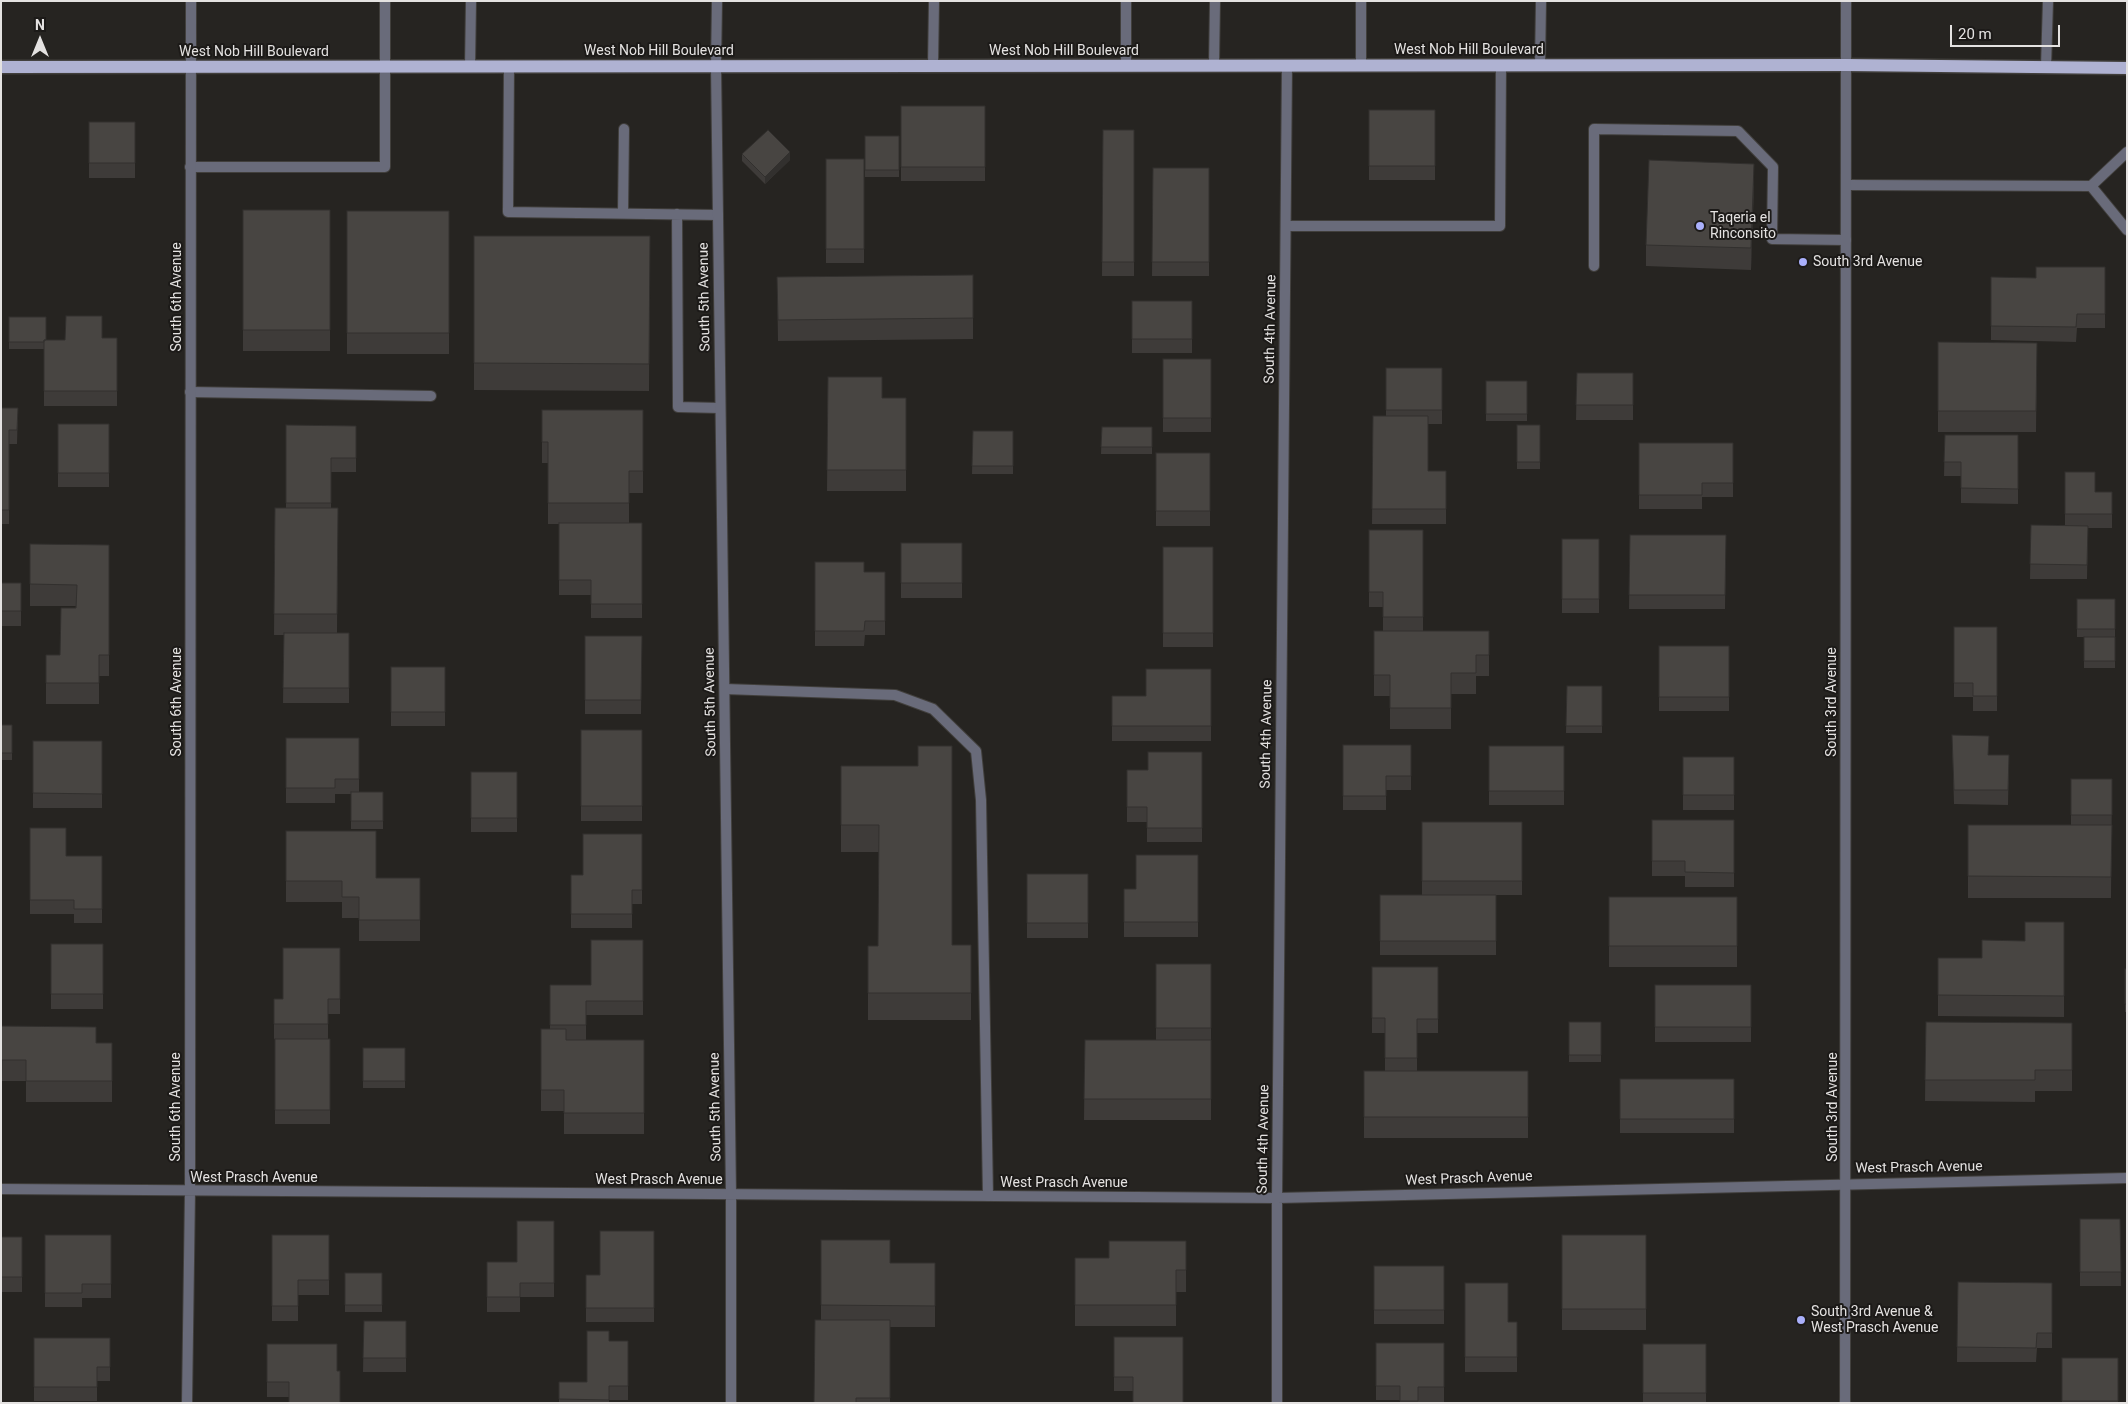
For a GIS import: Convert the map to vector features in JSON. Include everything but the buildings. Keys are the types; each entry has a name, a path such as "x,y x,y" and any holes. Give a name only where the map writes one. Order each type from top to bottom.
{"main road":[{"name":"West Nob Hill Boulevard","path":"1,67 1846,65 2127,68"}],"street":[{"name":"South 6th Avenue","path":"187,1403 190,1191 191,1"},
{"path":"190,167 385,167 385,1"},
{"path":"470,67 471,1"},
{"name":"South 5th Avenue","path":"717,1 720,408 731,1194 731,1403"},
{"path":"934,1 934,66"},
{"path":"1126,1 1126,66"},
{"path":"1214,66 1215,1"},
{"path":"1361,1 1361,66"},
{"path":"1540,1 1540,66"},
{"name":"South 3rd Avenue","path":"1846,1 1846,1403"},
{"path":"2046,67 2048,1"},
{"name":"South 4th Avenue","path":"1277,1403 1277,1198 1287,66"},
{"path":"1286,226 1500,226 1501,66"},
{"path":"509,67 508,212 718,214"},
{"path":"623,213 624,129"},
{"path":"1594,266 1594,129 1738,131 1773,167 1772,239 1846,240"},
{"path":"1846,185 2090,186 2127,152"},
{"path":"2090,186 2127,230"},
{"path":"676,214 678,407 720,408"},
{"path":"190,392 431,396"},
{"path":"724,689 895,695 934,709 976,751 981,800 988,1196"},
{"name":"West Prasch Avenue","path":"1,1189 1277,1198 1847,1183 2127,1178"}],"place":[{"name":"Taqeria el Rinconsito","path":"1700,226"},
{"name":"South 3rd Avenue","path":"1803,262"},
{"name":"South 3rd Avenue & West Prasch Avenue","path":"1801,1320"}]}
